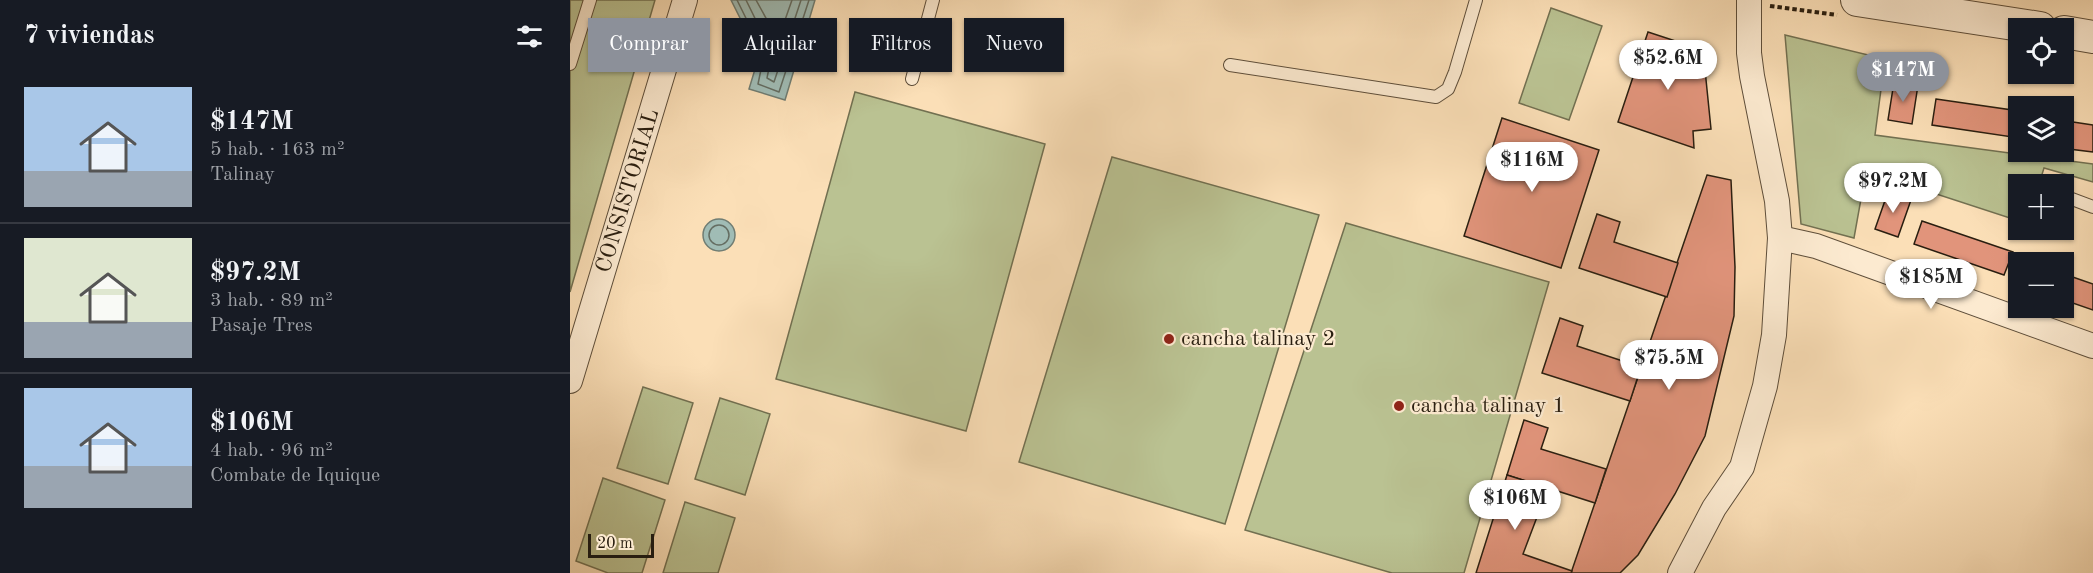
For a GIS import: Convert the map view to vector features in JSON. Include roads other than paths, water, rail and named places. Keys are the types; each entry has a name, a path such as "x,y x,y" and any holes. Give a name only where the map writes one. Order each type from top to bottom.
{"street":[{"name":"CONSISTORIAL","path":"570,381 685,0"},
{"path":"1680,573 1714,508 1742,467 1765,386 1774,335 1780,237 1772,167 1756,102 1750,64 1749,0"},
{"path":"1857,0 1975,9 2008,19"},
{"path":"2074,34 2093,37"},
{"path":"1780,237 1816,246 2093,346"}],"lane":[{"path":"570,64 590,0"},
{"path":"912,79 933,0"},
{"path":"1230,65 1436,97 1448,89 1452,81 1476,0"},
{"path":"2074,200 2093,207"}],"water":[{"path":"731,0 815,0 810,18 740,18"},
{"path":"754,72 793,72 785,100 749,89"},
{"path":"719,219 730,224 735,235 730,246 719,251 708,246 703,235 708,224"}],"place":[{"name":"cancha talinay 2","path":"1169,339"},
{"name":"cancha talinay 1","path":"1399,406"}]}
